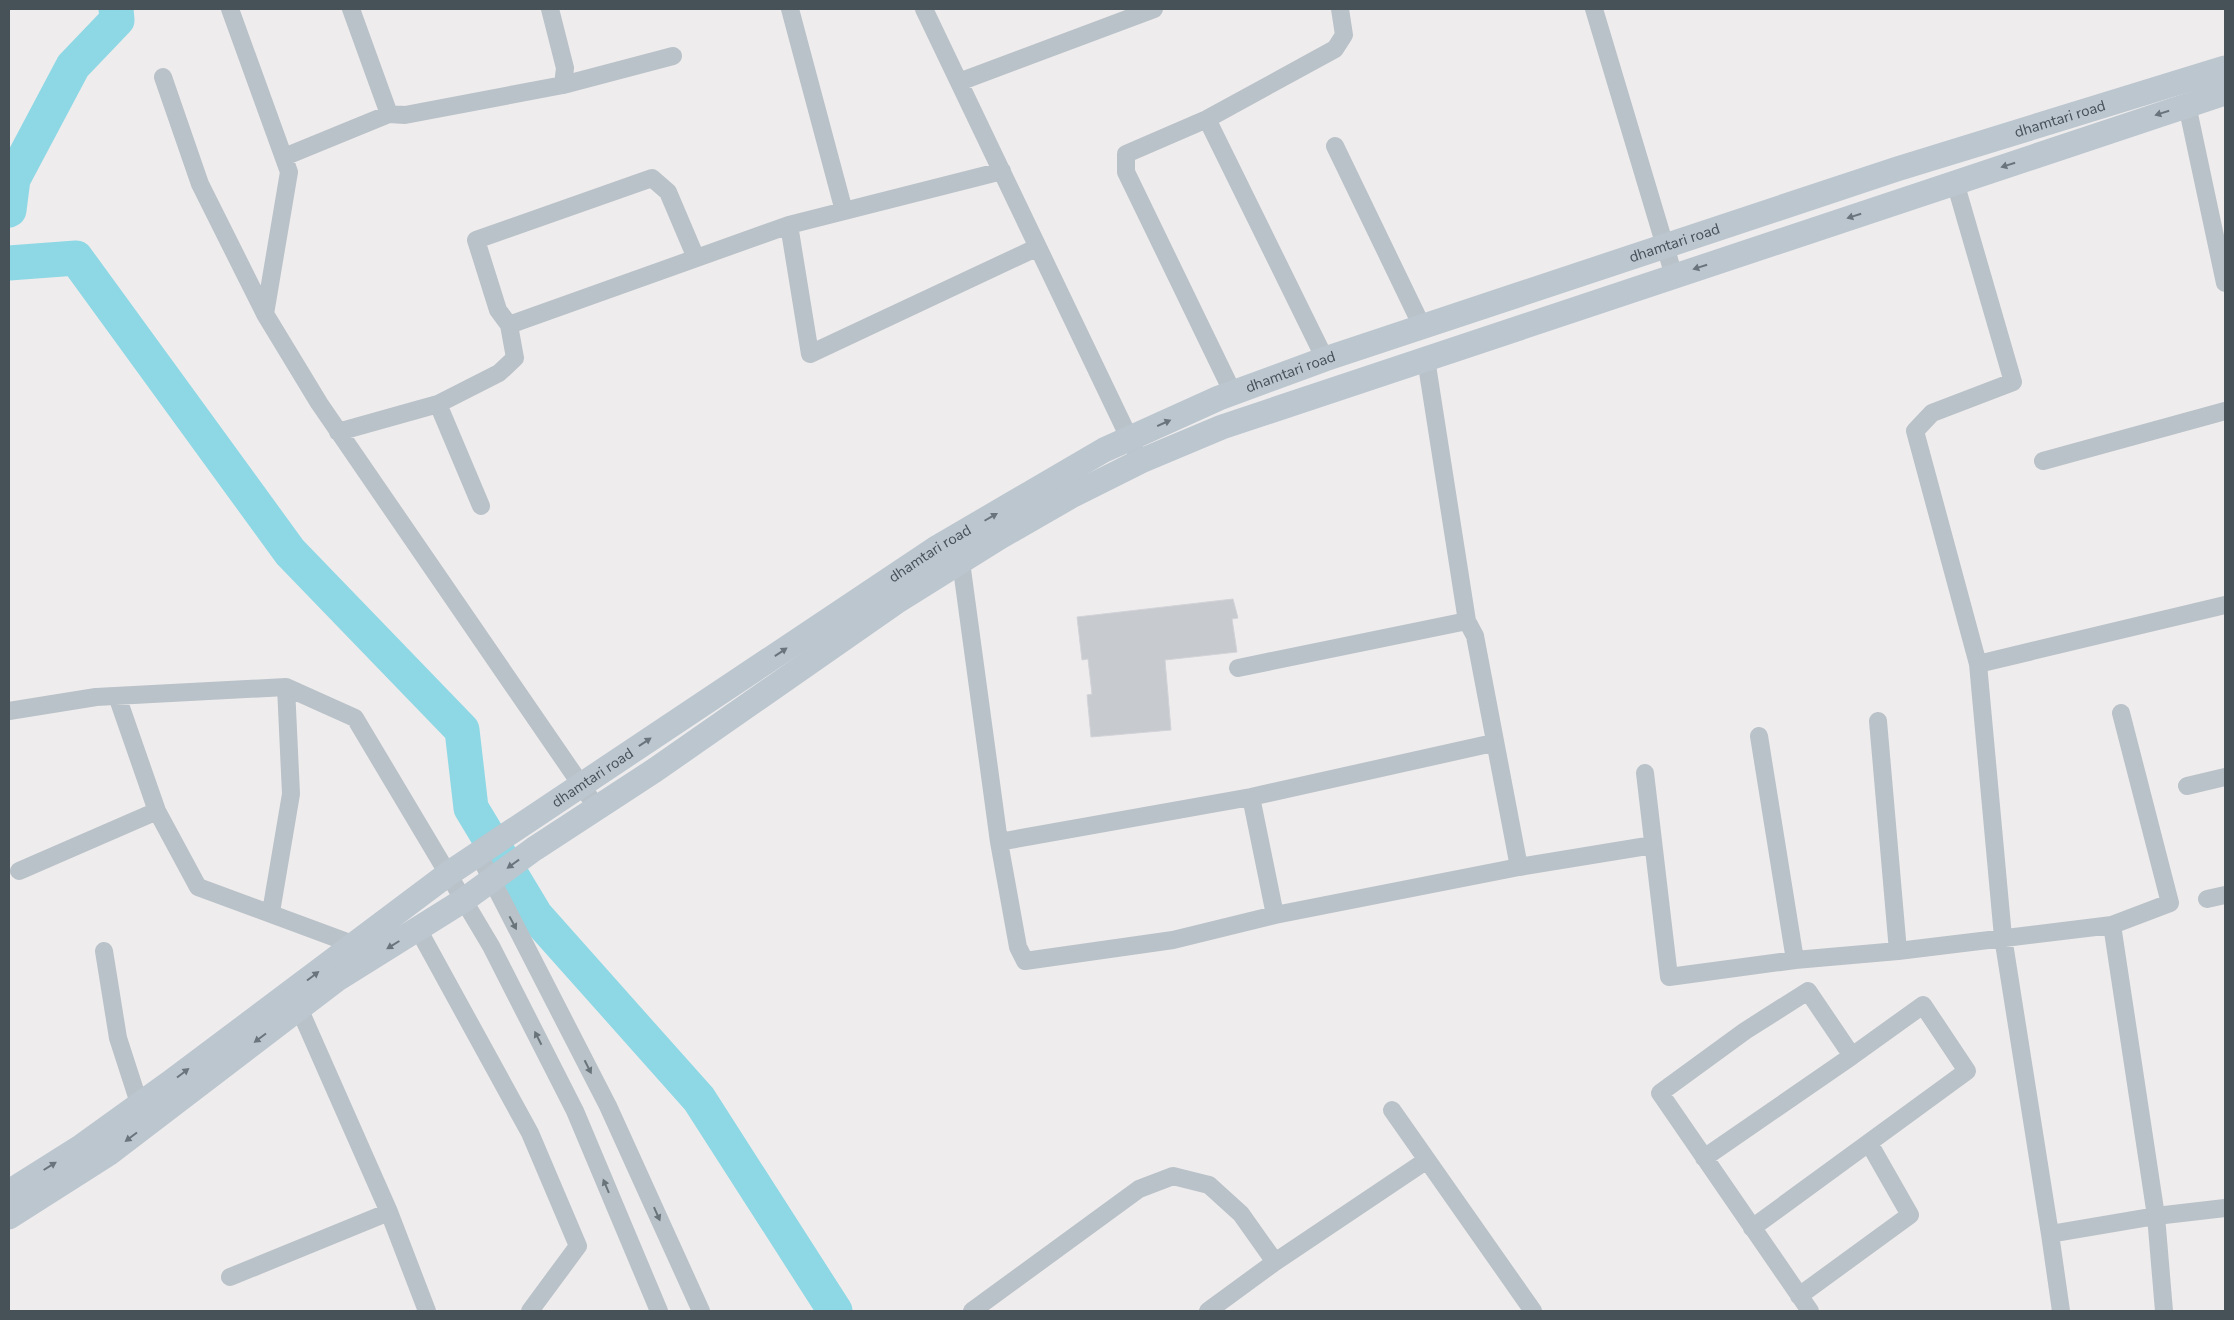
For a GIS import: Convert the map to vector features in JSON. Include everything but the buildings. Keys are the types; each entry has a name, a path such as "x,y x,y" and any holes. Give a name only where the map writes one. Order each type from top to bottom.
{"main road":[{"name":"dhamtari road","path":"294,1001 355,945 448,874 938,547 1104,450 1233,393 1325,359 1897,169 2225,68"},
{"path":"9,1192 82,1146 139,1103 294,1001 336,980 464,900 534,849 597,808 896,602 1073,495 1141,462 1222,427 2225,93"},
{"path":"9,1217 108,1154 294,1001"}],"street":[{"path":"230,9 289,172 265,314"},
{"path":"354,9 389,114"},
{"path":"550,9 565,68 563,85"},
{"path":"790,9 844,211"},
{"path":"924,9 1141,462"},
{"path":"960,82 1154,9"},
{"path":"1233,393 1126,172 1126,154 1207,119 1335,50 1344,35 1340,9"},
{"path":"1594,9 1674,276"},
{"path":"284,157 389,114 405,115 563,85 672,56"},
{"path":"163,77 200,184 265,314 338,432 597,808"},
{"path":"2187,105 2225,283"},
{"path":"1207,119 1325,359"},
{"path":"1335,146 1418,318 1420,328"},
{"path":"509,325 789,225 1002,171"},
{"path":"338,432 438,404 499,373 515,358 509,325 498,310 476,240 652,178 668,192 696,258"},
{"path":"1955,182 2013,382 1932,413 1915,431 1978,664 2003,937 2050,1234 2060,1311"},
{"path":"789,225 810,354 1038,247"},
{"path":"1426,359 1467,621 1475,636 1493,743 1519,867"},
{"path":"438,404 481,506"},
{"path":"2043,461 2225,411"},
{"path":"961,562 999,842 1018,947 1025,961 1173,940 1275,915 1519,867 1653,845"},
{"path":"1978,664 2225,604"},
{"path":"1238,668 1467,621"},
{"path":"271,912 291,794 286,687"},
{"path":"9,711 117,696 286,687 356,718 491,946 575,1111 659,1311"},
{"path":"117,696 157,811 198,887 271,912 355,945"},
{"path":"1645,773 1669,978 1795,960 1898,951 2112,925 2170,903 2121,712"},
{"path":"1878,721 1898,951"},
{"path":"1759,736 1795,960"},
{"path":"999,842 1251,798 1493,743"},
{"path":"2187,786 2225,777"},
{"path":"1251,798 1275,915"},
{"path":"19,871 157,811"},
{"path":"479,854 608,1106 701,1311"},
{"path":"2207,900 2225,895"},
{"path":"2112,925 2156,1216 2164,1311"},
{"path":"418,929 530,1133 578,1246 530,1311"},
{"path":"104,951 118,1038 139,1103"},
{"path":"1810,1311 1660,1093 1745,1031 1808,991 1852,1056"},
{"path":"294,1001 389,1212 427,1311"},
{"path":"1704,1158 1923,1005 1967,1071 1752,1228"},
{"path":"1392,1110 1533,1311"},
{"path":"1799,1296 1910,1215 1869,1143"},
{"path":"1208,1311 1275,1262 1427,1160"},
{"path":"972,1311 1139,1189 1173,1176 1209,1185 1241,1214 1275,1262"},
{"path":"2050,1234 2156,1216 2225,1208"},
{"path":"230,1277 389,1212"}],"waterway":[{"path":"9,210 13,179 73,66 117,20 116,9"},
{"path":"9,263 76,258 290,552 462,730 471,808 536,916 699,1099 835,1311"}]}
